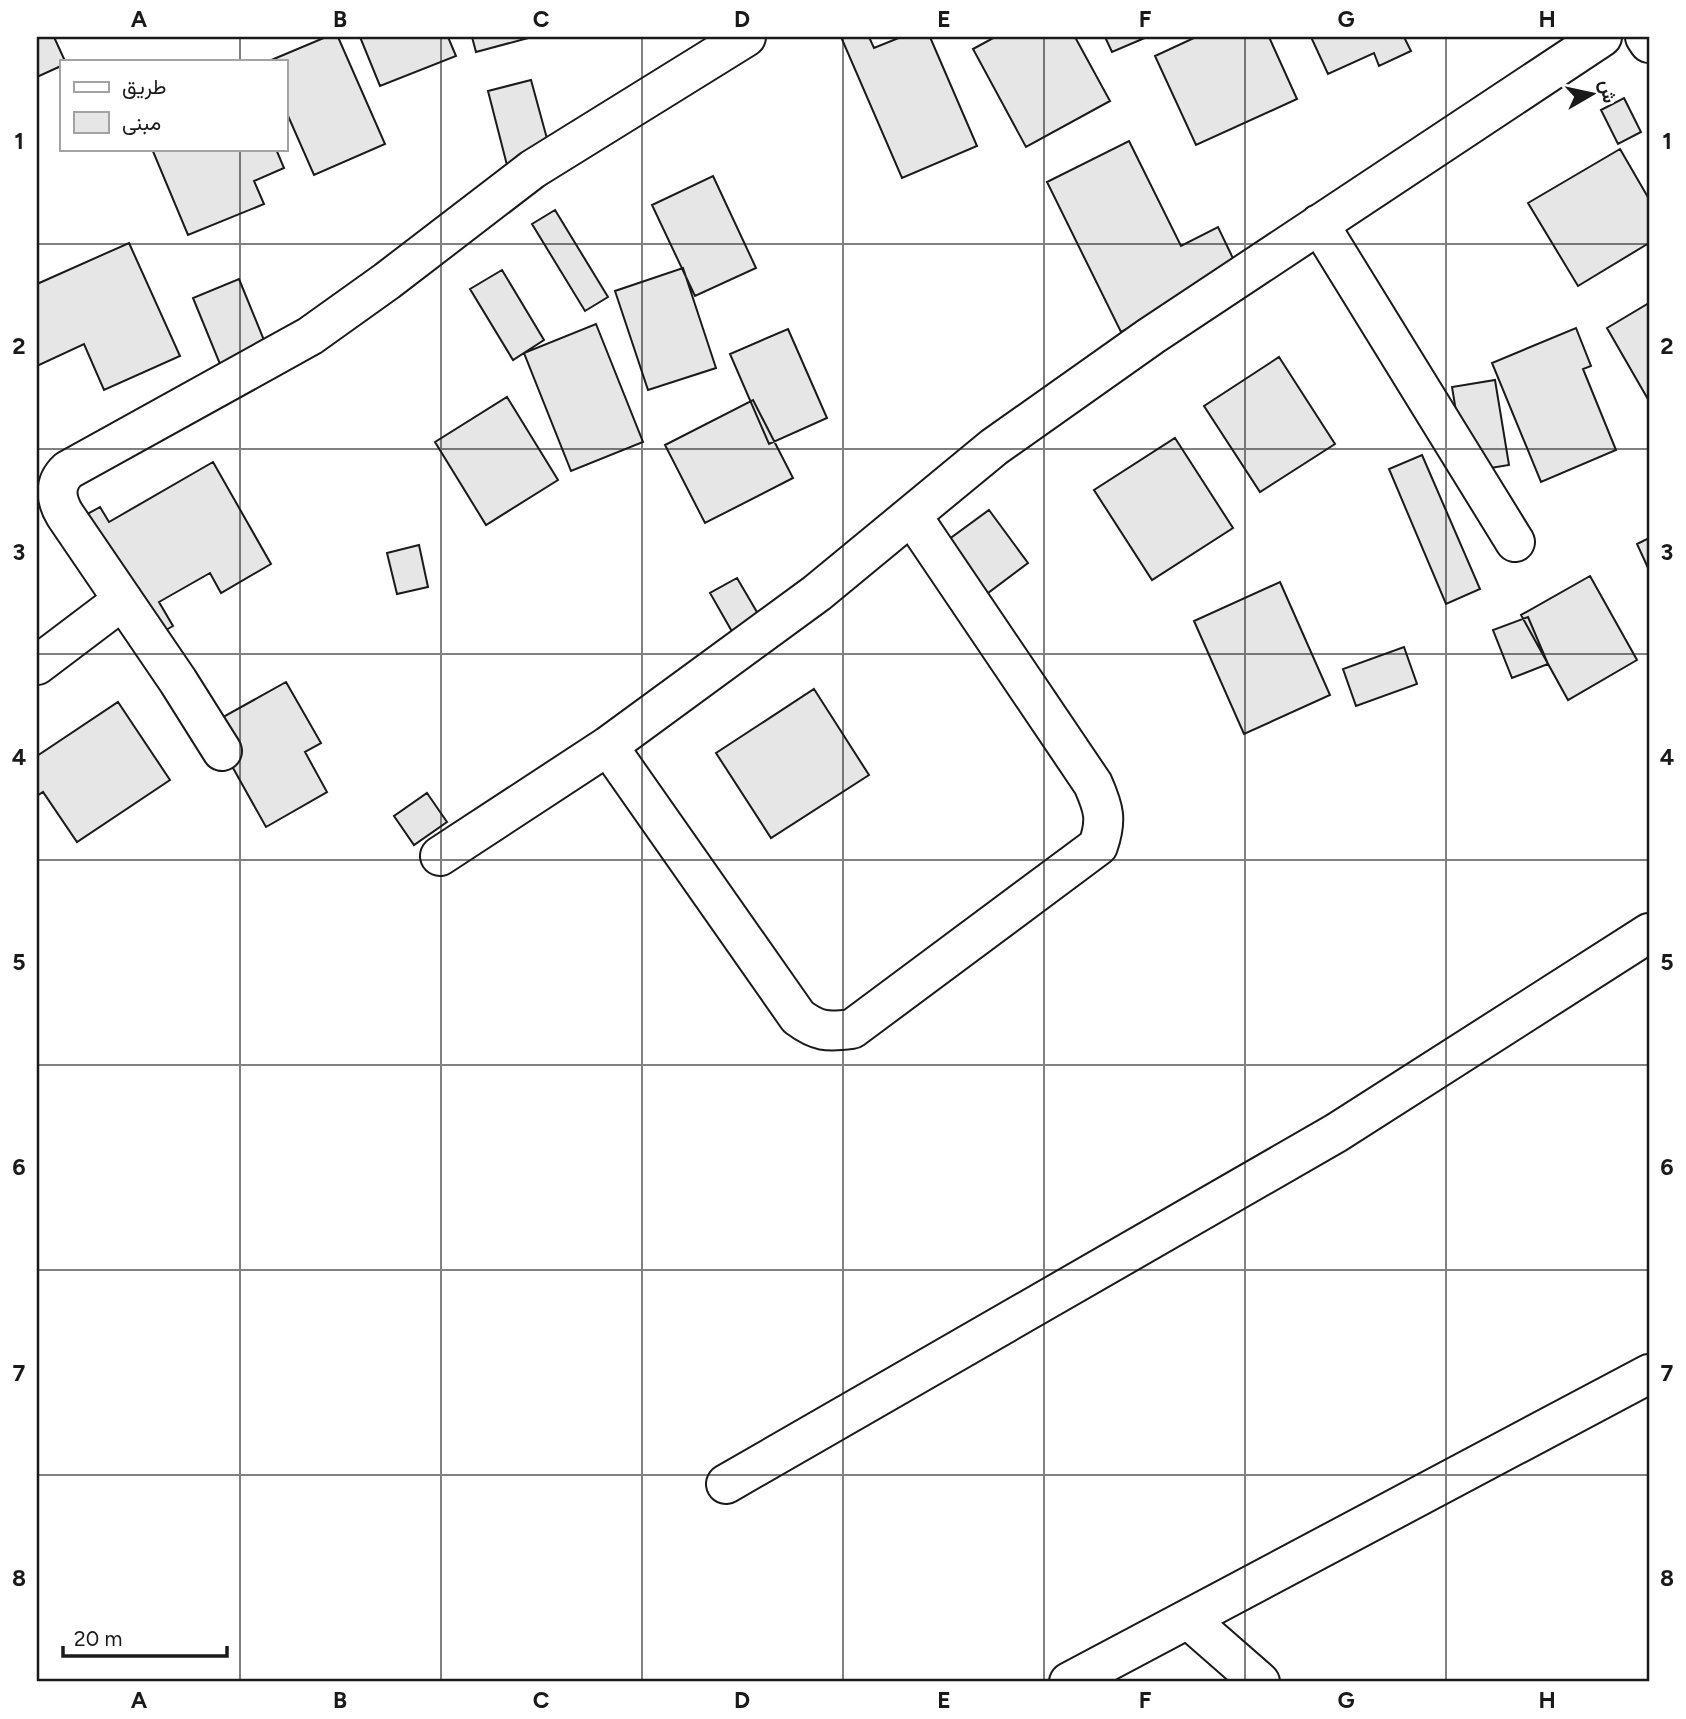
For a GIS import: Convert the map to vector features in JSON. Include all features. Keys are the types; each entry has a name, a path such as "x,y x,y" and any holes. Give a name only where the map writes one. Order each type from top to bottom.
{"street":[{"path":"222,751 58,503 59,483 64,473 310,336 387,281 533,169 747,37"},
{"path":"440,856 608,746 817,593 994,447 1151,336 1602,37"},
{"path":"1646,37 1649,43"},
{"path":"1319,224 1515,542"},
{"path":"608,746 798,1017 813,1028 824,1031 852,1028 1098,846 1104,818 1093,784 912,516"},
{"path":"37,665 123,600"},
{"path":"726,1484 1336,1133 1649,933"},
{"path":"1069,1682 1649,1374"},
{"path":"1188,1619 1260,1682"}],"building":[{"path":"37,37 54,37 65,60 60,60 60,66 37,77"},
{"path":"326,37 338,37 385,144 314,175 287,114 287,60 271,60"},
{"path":"360,37 448,37 456,56 380,86"},
{"path":"472,37 532,37 476,52"},
{"path":"841,37 869,37 874,48 901,37 930,37 977,146 902,178"},
{"path":"995,37 1075,37 1110,101 1026,147 973,49"},
{"path":"1105,37 1147,37 1112,52"},
{"path":"1196,37 1269,37 1297,99 1196,145 1155,56"},
{"path":"1311,37 1404,37 1411,51 1379,66 1374,53 1328,74"},
{"path":"531,80 552,157 508,169 488,91"},
{"path":"1624,98 1641,132 1618,144 1601,110"},
{"path":"1129,141 1181,246 1218,227 1240,273 1121,332 1047,182"},
{"path":"1620,149 1649,199 1649,243 1578,286 1528,203"},
{"path":"152,150 276,150 284,168 254,181 264,204 188,235"},
{"path":"713,176 756,268 695,296 652,205"},
{"path":"555,210 608,297 585,311 532,224"},
{"path":"129,243 180,356 104,390 84,344 37,366 37,284"},
{"path":"683,268 716,368 648,390 615,291"},
{"path":"502,270 544,340 513,360 470,289"},
{"path":"239,279 268,350 222,369 193,298"},
{"path":"1649,303 1649,401 1607,328"},
{"path":"596,324 643,442 571,471 524,353"},
{"path":"1576,328 1591,366 1583,369 1616,450 1541,482 1492,363"},
{"path":"788,329 827,418 769,444 730,354"},
{"path":"1279,357 1335,444 1260,492 1204,406"},
{"path":"1495,380 1509,465 1466,472 1452,387"},
{"path":"507,397 558,480 486,525 435,442"},
{"path":"753,400 793,478 705,523 665,445"},
{"path":"1175,438 1233,528 1152,580 1094,490"},
{"path":"1422,455 1480,589 1446,604 1389,469"},
{"path":"213,462 271,564 221,593 210,573 159,602 173,626 145,642 75,521 100,507 109,522"},
{"path":"989,510 1028,563 976,602 937,548"},
{"path":"1649,538 1649,570 1637,544"},
{"path":"419,545 428,587 397,594 387,553"},
{"path":"1590,576 1637,660 1568,700 1521,615"},
{"path":"737,578 761,619 734,635 710,593"},
{"path":"1280,582 1330,695 1244,734 1194,621"},
{"path":"1528,617 1548,664 1512,678 1493,630"},
{"path":"1404,647 1417,684 1356,706 1343,669"},
{"path":"286,682 321,743 305,752 327,792 266,827 209,725"},
{"path":"814,689 869,775 771,838 716,753"},
{"path":"118,702 170,780 77,842 43,792 37,796 37,756"},
{"path":"427,793 447,822 414,845 394,816"}]}
